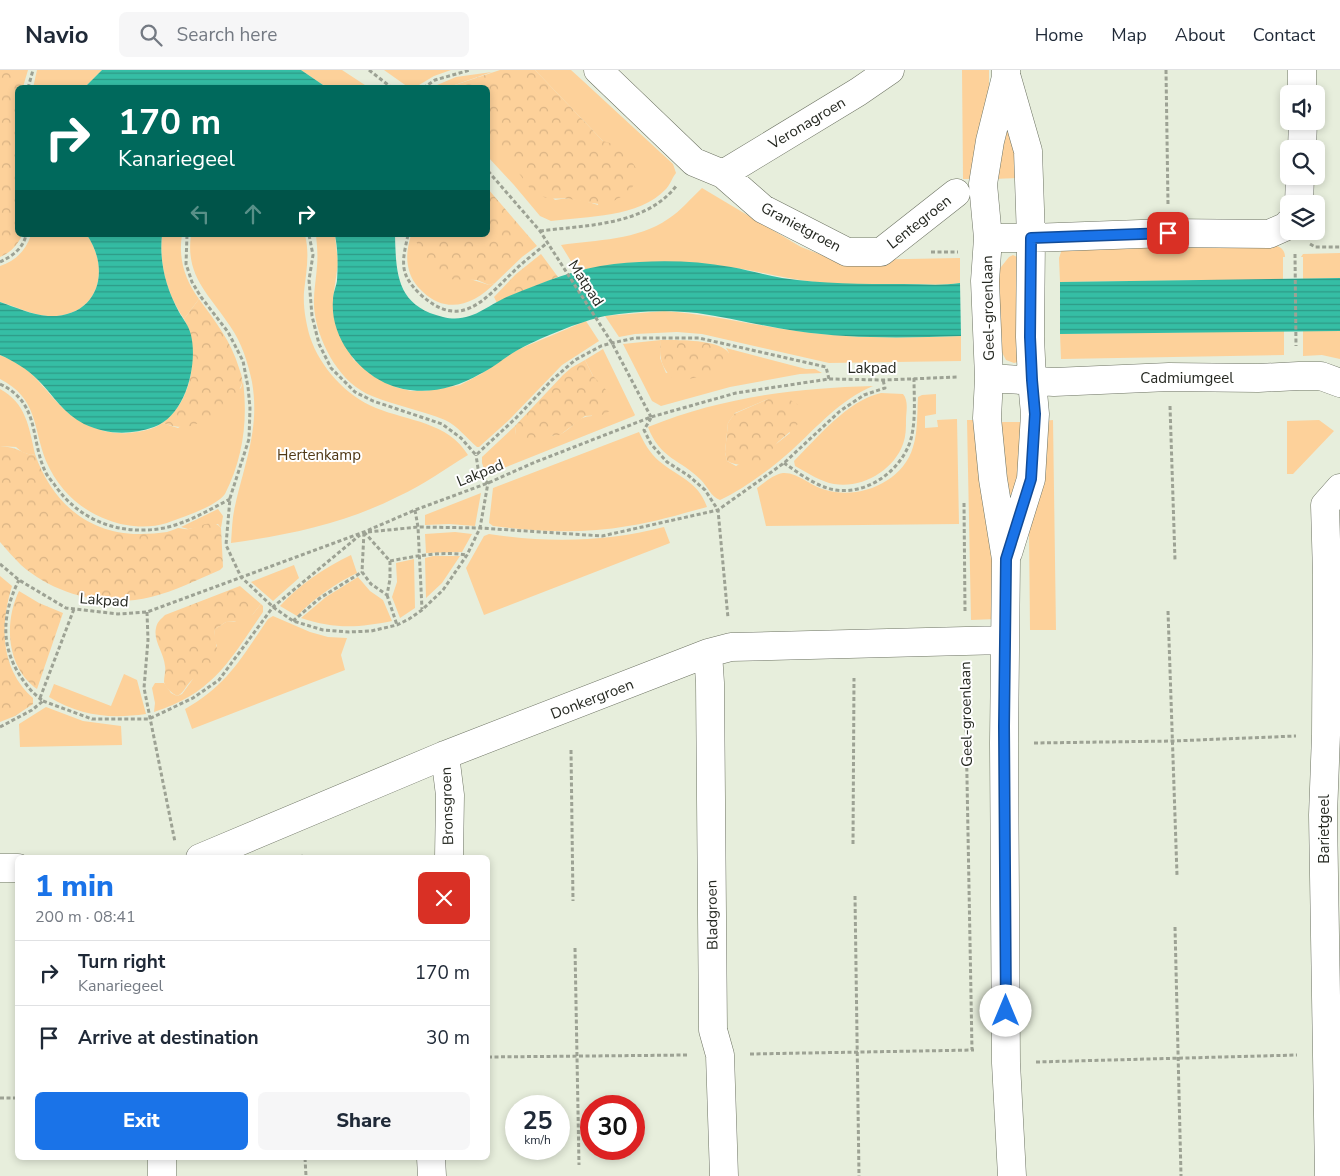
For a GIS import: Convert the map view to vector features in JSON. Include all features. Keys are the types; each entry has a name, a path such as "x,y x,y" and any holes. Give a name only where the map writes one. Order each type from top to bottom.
{"street":[{"name":"Granietgroen","path":"598,70 694,162 723,174 763,209 847,252 881,252"},
{"name":"Veronagroen","path":"723,174 858,92 890,70"},
{"path":"1302,70 1302,85"},
{"name":"Geel-groenlaan","path":"1006,73 990,141 983,184 988,238 985,281 989,378 987,418 993,479 1006,559 1004,640 1006,1063 1012,1176"},
{"name":"Geel-groenlaan","path":"1006,73 1028,151 1031,238 1030,337 1035,414 1031,479 1006,559"},
{"name":"Lentegroen","path":"881,252 956,193"},
{"path":"1031,238 1168,233 1269,234 1280,229"},
{"name":"Geel-groenlaan","path":"988,238 1031,238"},
{"name":"Cadmiumgeel","path":"1032,380 1054,382 1169,377 1321,376 1340,383"},
{"name":"Geel-groenlaan","path":"989,378 1032,380"},
{"name":"Barietgeel","path":"1329,1176 1323,815 1326,735 1327,574 1325,505 1340,488"},
{"name":"Donkergroen","path":"188,853 719,650 1004,640"},
{"name":"Bladgroen","path":"719,650 710,683 713,1030 720,1055 724,1176"},
{"name":"Bronsgroen","path":"445,755 450,795 449,855"},
{"path":"0,868 15,868"},
{"path":"162,1160 162,1176"},
{"path":"431,1160 432,1176"}],"path":[{"path":"29,85 32,70"},
{"path":"369,70 388,85"},
{"path":"428,85 435,80 470,70"},
{"path":"1166,70 1168,233"},
{"path":"540,231 627,219 653,207 670,194 694,162"},
{"name":"Matpad","path":"490,173 540,231 612,343 652,417"},
{"path":"0,262 15,254 26,237"},
{"path":"187,237 186,264 192,282 228,332 243,361 248,387 250,408 249,439 230,498 226,545 241,577 273,607 293,621 323,630 371,631 397,625 422,610 443,590 467,555 480,528 488,483 479,475 476,455 461,438 442,424 373,401 356,392 331,368 319,344 312,316 309,280 313,255 309,237"},
{"path":"408,237 403,270 410,284 424,298 444,310 462,311 476,306 487,298 521,263 547,243"},
{"path":"931,252 971,252 988,238"},
{"path":"1307,240 1316,247 1340,247"},
{"path":"1294,257 1296,352"},
{"path":"476,455 575,360 601,346 635,338 699,338 826,367 829,379"},
{"path":"1169,377 1175,560"},
{"path":"784,462 801,474 828,488 847,490 862,488 884,478 903,456 910,440 914,421 914,378"},
{"name":"Lakpad","path":"0,564 19,580 66,608 118,614 147,612 176,603 364,532 415,510 488,483 533,463 652,417 736,393 829,379 989,378"},
{"path":"19,580 10,598 5,620 12,662 29,688 41,700 92,719 149,719 193,698 219,680 273,607 364,532 418,527 480,528 602,536 718,510 784,462 840,411 864,395 885,388 883,380"},
{"path":"0,384 20,398 28,409 45,471 59,492 83,515 116,527 138,530 165,528 189,520 230,498"},
{"path":"652,417 644,430 651,444 668,462 689,476 705,490 718,510 719,650"},
{"name":"Geel-groenlaan","path":"964,494 972,1050"},
{"path":"415,510 420,555 422,610"},
{"path":"364,532 390,562 390,579 387,595 397,625"},
{"path":"364,532 362,572 371,584 387,595"},
{"path":"390,562 420,555 446,553 467,555"},
{"path":"293,621 320,598 362,572"},
{"path":"0,727 32,710 41,700 74,609"},
{"path":"1168,611 1177,875"},
{"path":"147,612 148,640 144,688 149,719 188,853"},
{"path":"853,844 854,678"},
{"path":"1004,743 1173,741 1326,735"},
{"path":"571,750 573,901"},
{"path":"856,896 859,1176"},
{"path":"1175,928 1181,1176"},
{"path":"575,948 578,1165"},
{"path":"1006,1063 1178,1057 1327,1055"},
{"path":"0,1098 15,1098"},
{"path":"305,1160 306,1176"}],"green space":[{"path":"0,70 28,70 24,85 15,85 15,237 21,237 13,248 0,257"},
{"path":"37,70 102,70 87,85 34,85"},
{"path":"301,70 342,70 365,85 323,85"},
{"path":"384,70 451,70 434,76 419,85 405,85"},
{"path":"500,70 535,70 603,141 620,146 637,169 637,176 632,188 614,201 600,204 542,197 531,189 490,140 490,85 455,85"},
{"path":"535,70 571,70 673,164 676,173 666,189 642,206 612,214 551,221 540,216 490,159 490,140 555,200 576,200 598,205 603,141"},
{"path":"962,70 989,70 989,93 974,179 963,179"},
{"path":"492,72 455,85 437,85 456,77"},
{"path":"1007,124 1021,178 993,179"},
{"path":"702,188 801,247 827,257 853,260 960,258 960,283 940,285 826,283 710,264 672,262 634,263 577,271 561,245 616,238 644,231 673,216"},
{"path":"490,191 537,246 522,257 495,283 489,285 477,280 440,279 426,268 415,237 490,237"},
{"path":"30,237 88,237 95,249 99,277 95,290 88,301 78,309 65,315 48,316 0,302 0,266 20,254"},
{"path":"162,237 182,237 181,252 186,276 199,299 184,319 169,289 163,268"},
{"name":"Hertenkamp","path":"191,237 305,237 307,271 304,292 305,315 314,348 327,369 345,388 365,403 439,429 460,444 468,455 408,492 359,514 296,532 231,543 234,511 253,430 254,399 252,382 238,339 207,295 195,274 190,250"},
{"path":"316,237 335,237 338,263 333,299 353,359 373,376 395,387 411,391 426,391 460,385 481,374 517,350 586,321 599,341 562,365 509,420 477,447 458,429 445,420 372,396 351,383 342,373 327,351 315,315 314,296 317,258"},
{"path":"410,237 415,237 441,279 470,279 489,285 495,283 479,297 461,304 451,305 432,299 418,287 410,274 407,254"},
{"path":"1277,246 1283,250 1285,255 1283,257 1283,279 1060,282 1059,258 1062,249"},
{"path":"1340,253 1340,278 1303,279 1303,257 1301,257 1303,254"},
{"path":"541,254 558,277 497,303 494,297 516,274"},
{"path":"1013,255 1017,257 1018,362 1014,363 1006,360 997,343 997,272 1009,257"},
{"path":"199,299 232,349 241,375 242,384 237,394 219,411 201,422 190,426 177,427 162,423 173,414 187,389 191,375 192,346 184,319"},
{"path":"664,311 817,334 858,337 961,336 961,361 829,363 702,334 677,332 635,334 619,337 605,316"},
{"path":"1284,331 1284,355 1061,359 1060,334"},
{"path":"1303,331 1340,331 1340,359 1322,355 1303,356"},
{"path":"661,340 660,358 666,373 729,353 726,348 806,369 815,369 822,373 800,374 730,387 661,406 652,401 623,344"},
{"path":"661,340 687,340 707,343 724,348 729,353 714,371 699,377 676,381 667,372 662,363 660,352"},
{"path":"603,349 635,415 486,475 482,457 515,426 516,435 558,435 583,418 592,416 593,376 585,360"},
{"path":"0,355 27,370 73,417 90,426 109,432 132,433 146,430 162,423 178,428 241,388 243,381 245,410 243,439 236,467 225,494 214,503 198,511 167,523 152,526 122,524 98,516 88,510 71,497 51,471 28,405 21,395 0,379"},
{"path":"585,360 593,376 610,394 613,402 610,411 602,415 585,416 560,435 520,439 516,435 515,426 563,375"},
{"path":"873,386 840,406 767,471 720,500 714,497 693,473 671,458 658,446 648,427 703,408 731,401 787,392","holes":["768,399 790,433 776,444 736,466 727,461 725,452 728,423 735,413"]},
{"path":"0,389 16,401 21,409 28,425 35,454 31,455 22,452 16,447 0,446"},
{"path":"881,393 903,394 907,407 906,432 903,444 899,453 885,469 876,476 866,480 845,485 824,481 795,466 794,461 834,421 857,403"},
{"path":"936,394 936,414 925,416 925,428 938,427 937,420 957,419 959,524 766,526 757,488 776,475 789,473 826,490 839,492 865,490 890,479 908,459 913,447 917,428 918,397"},
{"path":"787,398 799,405 799,423 766,456 756,463 738,465 727,461 725,452 728,423 734,414 768,399"},
{"path":"967,420 977,420 991,512 996,619 971,620"},
{"path":"1053,420 1056,630 1030,630 1029,532 1043,421"},
{"path":"1319,420 1334,431 1293,474 1287,474 1287,421"},
{"path":"999,422 1024,422 1020,473 1012,495 1008,494"},
{"path":"639,432 653,455 666,467 693,485 707,507 668,518 611,529 527,530 493,526 489,523 493,488"},
{"path":"0,446 13,448 31,455 35,454 42,471 62,500 88,522 104,529 122,533 144,534 167,532 178,528 188,529 210,523 218,525 221,528 223,567 220,570 160,595 134,600 99,600 65,591 49,584 21,565 0,542"},
{"path":"481,493 475,526 425,525 425,515"},
{"path":"218,509 223,516 221,528 218,524 188,529 181,527"},
{"path":"664,527 670,543 484,615 466,568 484,536 489,534 555,540 620,536"},
{"path":"455,532 472,534 462,552 426,553 425,534"},
{"path":"351,555 357,573 325,592 297,616 280,606 312,578"},
{"path":"433,556 460,556 442,583 426,598 425,558"},
{"path":"414,559 415,608 400,618 392,597 397,582 396,563"},
{"path":"294,565 299,578 273,601 251,582"},
{"path":"0,576 12,586 8,601 5,631 9,660 14,674 33,698 33,704 15,716 0,722"},
{"path":"358,577 370,591 383,600 392,621 357,626 335,626 301,618 326,597"},
{"path":"240,586 261,604 253,614 243,621 226,622 215,629 217,655 215,660 177,696 167,688 164,682 164,661 155,633 158,622 165,615"},
{"path":"19,591 39,603 63,613 37,689 19,669 11,643 11,616"},
{"path":"261,604 263,612 219,673 192,695 154,712 155,703 152,688 155,683 164,683 171,693 177,696 182,694 217,646 214,639 215,629 226,622 234,622 253,614"},
{"path":"273,616 310,632 328,637 347,638 341,655 345,670 192,729 185,709 212,691 223,680 268,619"},
{"path":"124,674 137,680 146,714 108,716 84,712 49,697 54,684 111,706"},
{"path":"46,707 83,721 121,726 122,745 20,747 19,724"}],"water":[{"path":"102,70 301,70 323,85 87,85"},
{"path":"88,237 162,237 163,265 167,284 174,303 190,332 193,360 191,374 182,401 165,421 145,430 119,433 93,428 84,424 70,415 29,372 0,355 0,302 48,316 65,315 78,309 88,301 95,290 99,277 95,249"},
{"path":"335,237 395,237 398,276 408,297 416,305 428,312 453,318 470,316 509,296 561,276 600,266 629,263 672,261 702,263 737,268 782,278 858,284 932,285 960,283 961,336 858,337 796,331 697,313 663,311 628,313 595,318 547,336 516,351 485,372 457,385 433,390 409,390 385,383 374,377 346,349 340,337 333,313 333,297 338,269"},
{"path":"1340,278 1340,331 1060,334 1060,282"}],"route":[{"path":"1006,1011 1004,726 1006,559 1031,479 1035,414 1030,337 1031,238 1168,233"}]}
